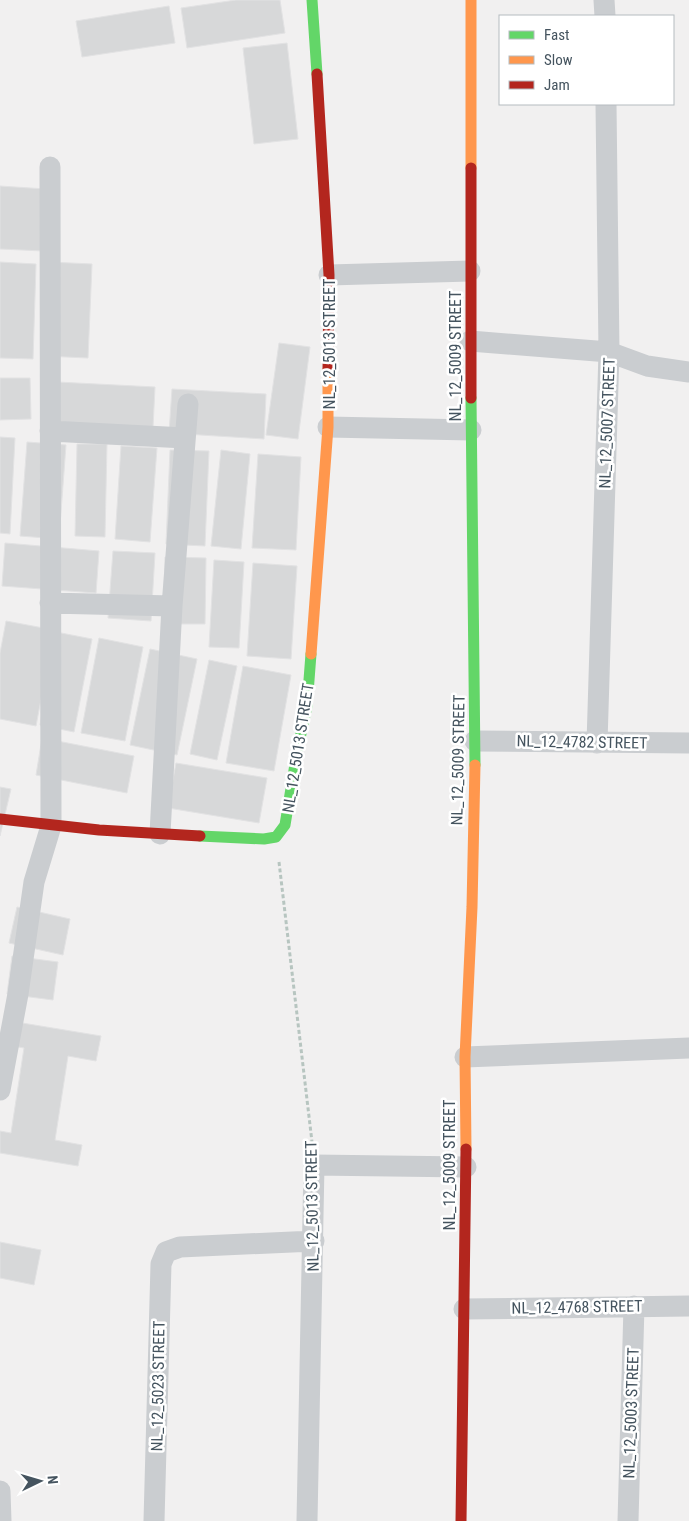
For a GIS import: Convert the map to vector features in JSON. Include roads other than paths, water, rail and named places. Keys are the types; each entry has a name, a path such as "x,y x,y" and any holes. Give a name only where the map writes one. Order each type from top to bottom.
{"street":[{"name":"NL_12_5013 STREET","path":"160,834 264,839 276,837 285,825 307,706 328,427 329,274 312,0"},
{"name":"NL_12_5009 STREET","path":"461,1521 466,1057 472,907 475,741 470,341 471,0"},
{"path":"604,0 605,15"},
{"name":"NL_12_5007 STREET","path":"597,743 609,352 606,105"},
{"path":"0,1090 18,994 34,882 51,826 50,167"},
{"path":"329,274 470,271"},
{"path":"470,341 609,352 647,366 689,372"},
{"path":"0,819 51,826 160,834 172,606 188,404"},
{"path":"328,427 472,430"},
{"path":"50,431 185,438"},
{"path":"50,603 172,606"},
{"name":"NL_12_4782 STREET","path":"475,741 689,743"},
{"path":"466,1057 689,1048"},
{"name":"NL_12_5013 STREET","path":"307,1521 314,1241 314,1164 466,1167"},
{"name":"NL_12_5023 STREET","path":"154,1521 161,1264 166,1252 180,1247 314,1241"},
{"name":"NL_12_5003 STREET","path":"628,1521 634,1306"},
{"name":"NL_12_4768 STREET","path":"464,1309 689,1306"},
{"path":"0,1491 1,1521"}]}
